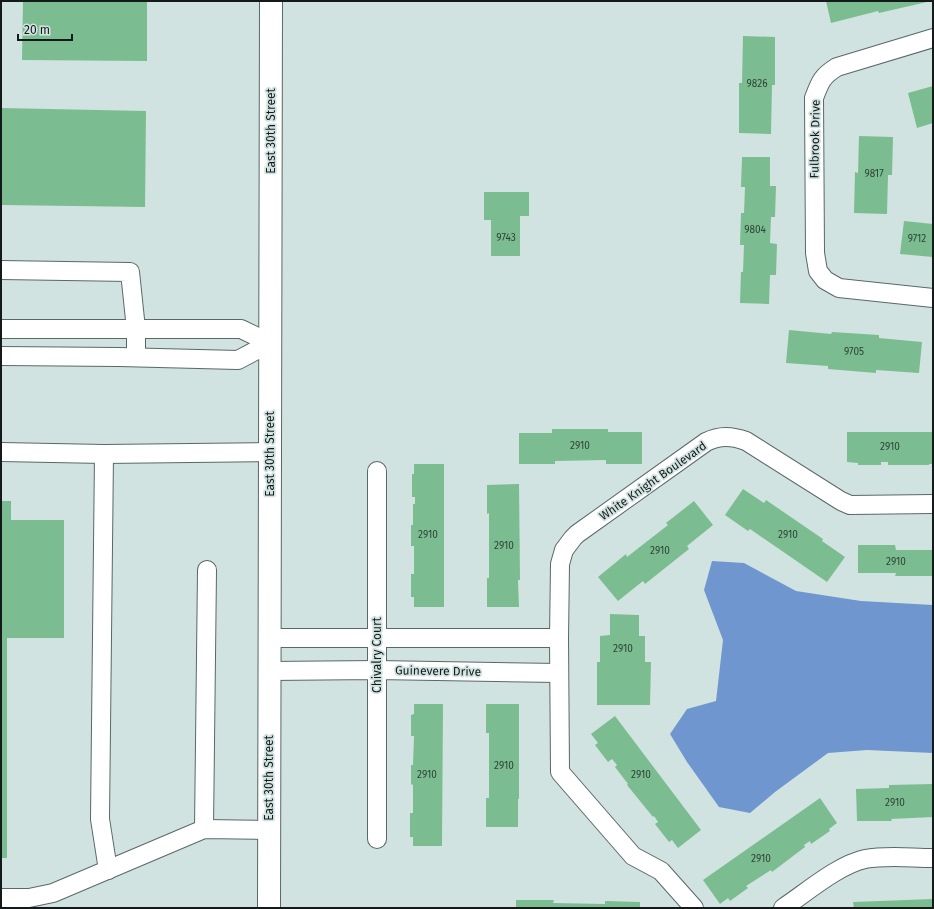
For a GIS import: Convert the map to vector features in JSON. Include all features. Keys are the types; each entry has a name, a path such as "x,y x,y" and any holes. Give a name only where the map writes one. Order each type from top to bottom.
{"main road":[{"name":"East 30th Street","path":"269,908 271,1"}],"street":[{"name":"Fulbrook Drive","path":"933,38 841,65 828,72 819,84 814,98 815,254 818,271 825,280 843,289 933,298"},
{"path":"1,270 130,272 136,329 136,357"},
{"path":"1,329 241,329 270,343"},
{"path":"1,356 136,357 238,360 270,343"},
{"name":"White Knight Boulevard","path":"694,908 661,871 633,856 560,772 560,564 564,550 573,538 711,440 720,437 731,437 746,441 841,501 850,505 933,504"},
{"path":"1,452 104,454 270,452"},
{"path":"104,454 100,819 108,870"},
{"name":"Chivalry Court","path":"377,471 377,839"},
{"path":"204,829 207,570"},
{"path":"269,638 377,638 559,645"},
{"name":"Guinevere Drive","path":"269,671 377,670 559,673"},
{"path":"1,898 29,898 52,894 204,829 269,830"},
{"path":"784,908 842,868 856,862 877,858 933,858"}],"water":[{"path":"712,561 744,563 796,591 861,601 933,605 933,753 867,750 828,753 775,792 750,813 719,807 687,762 670,734 687,709 716,701 723,640 704,590"}],"building":[{"path":"23,1 147,1 147,61 22,60"},
{"path":"826,1 927,2 879,13 878,11 831,23"},
{"path":"743,36 775,37 775,85 772,85 771,134 739,133 739,83 742,83"},
{"path":"933,86 933,123 917,128 908,93"},
{"path":"1,108 146,111 145,207 1,205"},
{"path":"859,136 893,137 892,175 888,175 887,214 854,213 855,172 858,173"},
{"path":"742,157 770,157 770,186 776,186 775,217 771,217 770,243 777,244 776,275 770,275 769,304 740,303 744,245 740,245 741,213 744,213 745,187 741,187"},
{"path":"484,192 529,192 529,216 520,216 520,256 491,256 491,220 484,220"},
{"path":"904,221 933,224 933,257 900,254"},
{"path":"789,330 831,334 832,332 879,335 879,338 922,342 919,373 876,370 876,373 828,369 828,366 786,363"},
{"path":"552,429 608,429 608,432 642,432 642,464 606,464 606,460 555,461 555,464 519,464 519,433 552,433"},
{"path":"847,432 933,432 933,464 888,465 888,462 881,462 881,465 858,465 858,463 847,462"},
{"path":"414,464 444,464 444,607 414,607 414,597 411,597 411,574 414,574 414,546 411,546 411,525 413,525 413,504 415,504 415,497 412,497 412,474 414,474"},
{"path":"519,484 519,607 487,607 487,578 489,578 489,513 487,514 487,485"},
{"path":"743,489 764,503 766,500 823,539 822,541 845,557 827,582 750,529 748,531 725,515"},
{"path":"1,501 11,501 11,520 64,520 64,638 7,638 7,858 1,858"},
{"path":"694,501 713,525 687,546 689,549 645,584 643,581 618,601 598,577 626,554 627,557 668,525 666,523"},
{"path":"858,545 895,545 896,550 933,550 933,576 895,576 896,573 858,573"},
{"path":"610,614 639,615 639,636 645,636 645,662 651,662 650,705 597,705 597,662 600,662 600,636 610,635"},
{"path":"414,704 443,704 442,846 413,846 413,837 410,837 410,813 413,813 411,765 413,765 414,736 411,736 411,715 414,714"},
{"path":"486,704 519,704 518,827 486,827 486,798 489,798 489,733 486,733"},
{"path":"615,716 701,830 678,848 672,840 669,842 655,824 658,822 627,785 628,784 615,767 617,765 612,759 608,762 595,745 598,743 591,734"},
{"path":"933,784 933,817 891,819 892,821 857,821 856,789 889,788 889,785"},
{"path":"820,798 837,823 829,829 830,831 811,844 810,841 804,845 805,847 772,872 771,870 746,886 748,888 730,901 728,898 720,904 703,880"},
{"path":"933,899 933,908 854,908 853,902"},
{"path":"516,900 554,900 553,903 605,904 605,901 640,902 640,908 516,908"}]}
